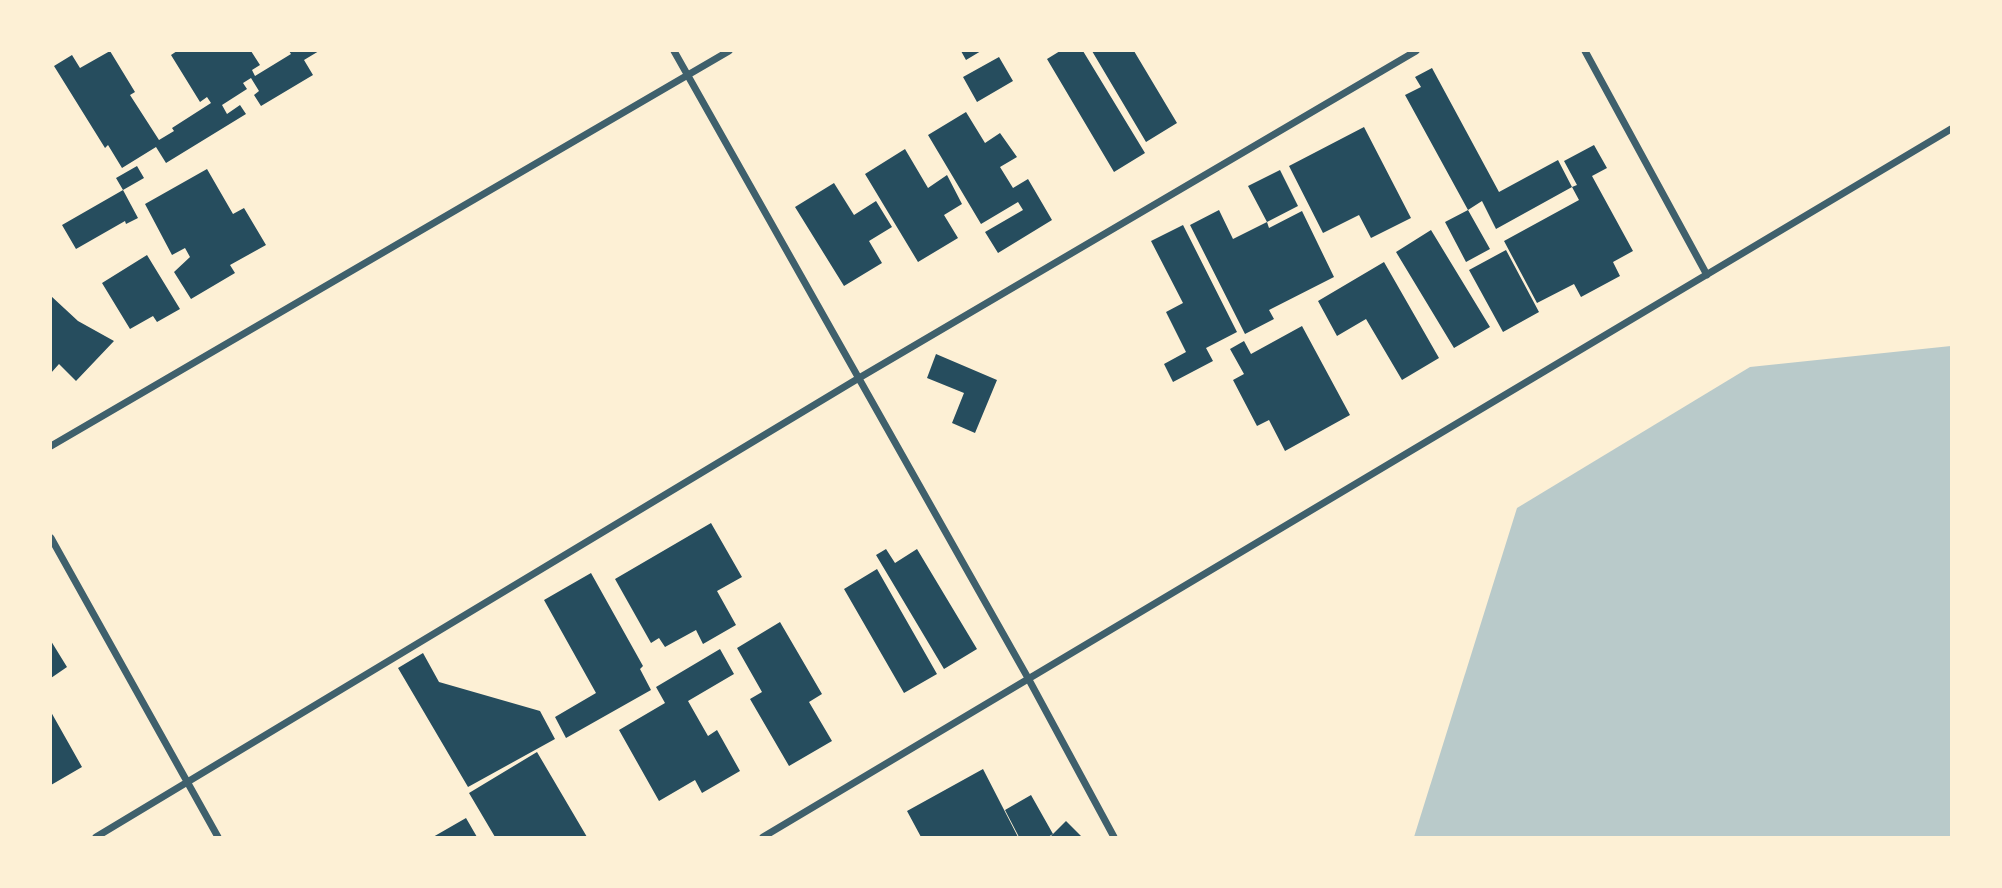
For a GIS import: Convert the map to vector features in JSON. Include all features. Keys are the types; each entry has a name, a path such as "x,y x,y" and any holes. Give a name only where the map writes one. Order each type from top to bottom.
{"street":[{"path":"674,51 1028,678 1114,837"},
{"path":"51,446 729,51"},
{"path":"96,837 859,379 1416,51"},
{"path":"1585,51 1707,275"},
{"path":"763,837 1951,130"},
{"path":"51,538 218,837"}],"shaded area":[{"path":"1951,346 1951,837 1414,837 1517,508 1750,367"}],"building":[{"path":"110,51 135,92 130,95 159,140 174,131 172,128 211,103 207,97 200,102 171,55 177,51 251,51 260,65 252,70 255,76 291,54 289,51 319,51 304,60 313,75 261,106 254,95 259,91 251,78 243,83 247,89 222,105 227,114 240,105 246,114 166,163 156,147 122,168 108,145 105,148 54,66 72,55 80,68"},
{"path":"961,51 981,51 966,60"},
{"path":"1060,51 1083,51 1145,153 1114,172 1047,59"},
{"path":"1092,51 1134,51 1177,123 1146,142"},
{"path":"999,57 1013,81 977,102 963,77"},
{"path":"1432,68 1499,192 1558,160 1572,187 1496,229 1482,201 1468,210 1405,95 1421,87 1415,77"},
{"path":"966,112 985,143 1000,133 1017,157 1000,167 1013,188 1028,179 1052,220 998,253 985,232 1023,210 1018,202 981,224 928,135"},
{"path":"1364,127 1411,218 1371,238 1359,215 1323,233 1289,166"},
{"path":"1594,145 1607,168 1592,176 1633,251 1613,262 1620,276 1581,297 1574,284 1537,303 1504,241 1579,200 1572,187 1577,185 1564,161"},
{"path":"905,149 928,188 947,175 962,204 944,215 958,238 918,262 865,174"},
{"path":"137,166 144,178 123,190 116,178"},
{"path":"207,169 233,214 244,208 266,245 230,265 235,273 191,299 174,272 190,257 185,248 172,255 145,204"},
{"path":"1280,170 1298,206 1267,222 1248,186"},
{"path":"834,183 854,215 876,201 892,227 869,241 882,263 844,286 795,207"},
{"path":"123,190 138,218 126,224 125,221 76,249 62,225"},
{"path":"1219,210 1233,239 1267,222 1269,228 1302,211 1334,277 1269,310 1274,319 1245,334 1190,225"},
{"path":"1468,210 1490,249 1466,262 1445,222"},
{"path":"1183,225 1237,332 1206,348 1213,361 1173,382 1164,364 1186,352 1166,312 1183,303 1151,241"},
{"path":"1431,230 1490,327 1454,348 1396,252"},
{"path":"1506,250 1539,312 1503,332 1469,270"},
{"path":"147,255 180,309 157,322 153,316 130,329 102,283"},
{"path":"1384,262 1439,358 1402,380 1366,319 1337,336 1318,301"},
{"path":"51,296 78,321 114,341 76,381 59,364 51,373"},
{"path":"1302,326 1350,415 1285,451 1269,420 1257,426 1233,380 1244,374 1230,349 1244,341 1251,354"},
{"path":"936,354 997,380 975,433 952,423 964,393 927,378"},
{"path":"711,523 742,577 717,591 736,625 703,644 696,630 665,647 659,638 651,643 615,579"},
{"path":"886,549 895,563 917,549 977,649 944,669 876,555"},
{"path":"877,569 937,674 904,693 844,589"},
{"path":"591,573 643,666 640,669 651,690 566,738 555,717 596,693 544,600"},
{"path":"780,622 822,694 809,702 832,741 789,766 750,699 762,692 737,648"},
{"path":"51,641 67,667 51,678"},
{"path":"720,649 734,674 688,701 708,736 717,730 740,771 702,793 695,780 659,801 619,730 665,703 656,687"},
{"path":"423,653 439,682 540,711 555,739 468,787 398,668"},
{"path":"51,712 82,767 51,785"},
{"path":"537,752 587,837 495,837 469,793"},
{"path":"983,769 1018,837 921,837 907,811"},
{"path":"1031,795 1053,834 1048,837 1019,837 1005,810"},
{"path":"466,818 477,837 433,837"},
{"path":"1066,821 1082,837 1050,837"}]}
